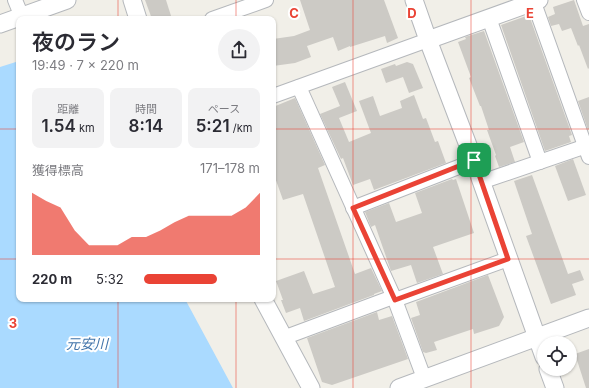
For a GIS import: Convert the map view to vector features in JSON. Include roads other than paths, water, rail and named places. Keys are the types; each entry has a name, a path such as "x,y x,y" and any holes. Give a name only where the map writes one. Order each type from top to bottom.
{"street":[{"path":"16,0 22,16 67,0"},
{"path":"132,0 137,16"},
{"path":"221,16 266,0"},
{"path":"399,388 537,337 474,160 414,0"},
{"path":"584,0 589,13"},
{"path":"276,95 535,1 588,149 540,162 481,182"},
{"path":"0,24 16,18"},
{"path":"489,18 540,162"},
{"path":"299,86 394,298 424,378"},
{"path":"353,208 474,160"},
{"path":"283,338 508,259"},
{"path":"265,302 311,388"},
{"path":"540,336 589,318"},
{"path":"551,376 555,388"}],"water":[{"name":"元安川","path":"16,62 16,302 187,302 233,388 0,388 0,67"}]}
